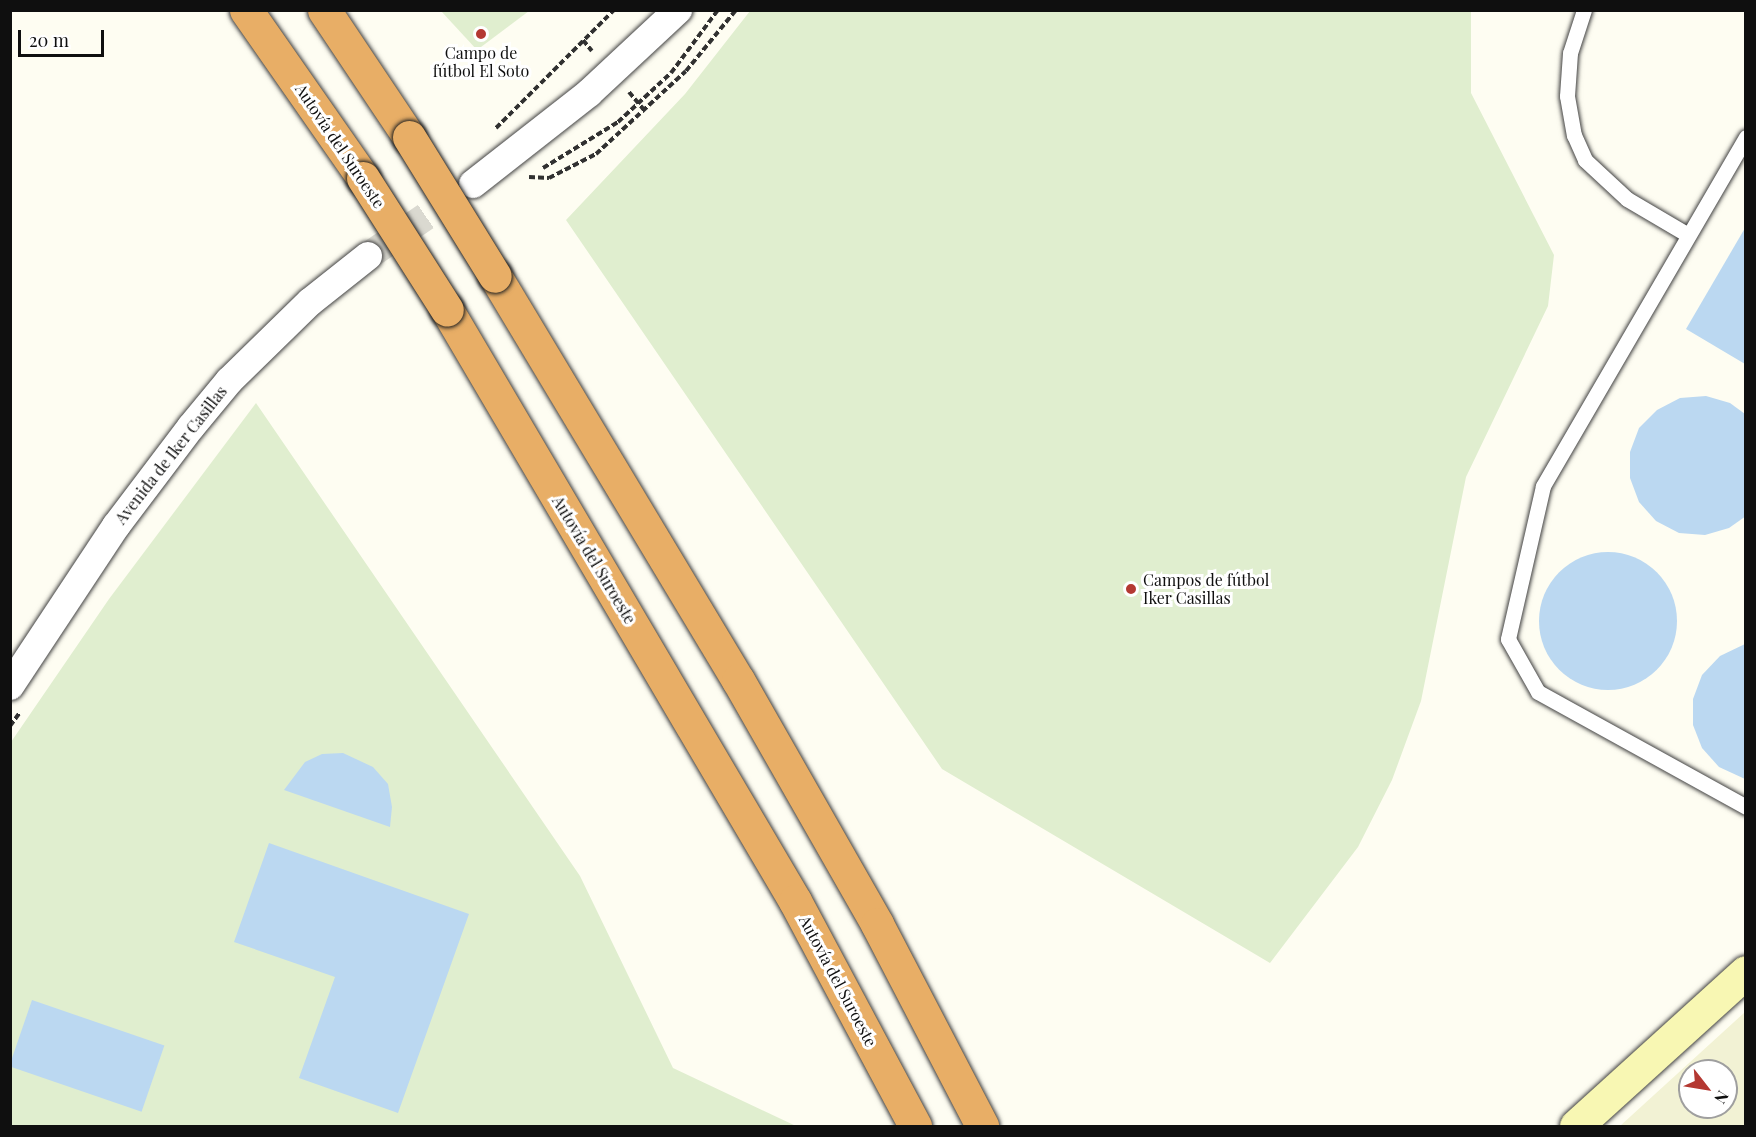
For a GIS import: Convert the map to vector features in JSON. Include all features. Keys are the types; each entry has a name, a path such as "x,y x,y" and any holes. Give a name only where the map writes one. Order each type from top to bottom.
{"highway":[{"name":"Autovía del Suroeste","path":"246,10 363,178 447,310 795,901 915,1126"},
{"path":"324,10 409,137 495,276 744,690 878,924 982,1126"}],"street":[{"path":"473,184 589,93 678,10"},
{"name":"Avenida de Iker Casillas","path":"18,694 116,526 190,427 229,381 310,302 368,256"},
{"path":"1576,1126 1746,972"}],"lane":[{"path":"1584,10 1570,53 1567,96 1574,135 1586,160 1627,199 1688,235"},
{"path":"1746,137 1544,486 1508,639 1538,692 1746,807"}],"path":[{"path":"491,135 564,57 614,10"},
{"path":"718,10 671,73 618,122 525,177 549,178 596,154 687,71 736,10"},
{"path":"10,726 18,694"}],"green space":[{"name":"Campo de fútbol El Soto","path":"441,11 529,11 477,50"},
{"name":"Campos de fútbol Iker Casillas","path":"750,11 1471,11 1471,93 1554,255 1548,306 1466,477 1421,701 1392,780 1358,847 1270,963 942,769 566,220 685,94"},
{"path":"256,403 580,876 673,1068 796,1126 11,1126 11,742 109,599"},
{"path":"1745,1012 1745,1126 1620,1126 1678,1073 1678,1119 1738,1119 1738,1059 1693,1059"}],"water":[{"path":"1745,228 1745,364 1686,329"},
{"path":"1706,396 1730,403 1745,414 1746,516 1729,528 1705,535 1679,533 1656,521 1639,502 1630,478 1630,452 1639,428 1657,410 1680,398"},
{"path":"1608,552 1635,557 1657,572 1672,594 1677,621 1672,648 1657,670 1635,685 1608,690 1581,685 1559,670 1544,648 1539,621 1544,594 1559,572 1581,557"},
{"path":"1746,644 1745,779 1719,767 1702,748 1693,725 1693,699 1702,675 1720,656"},
{"path":"343,753 373,767 388,784 392,807 390,827 284,790 305,762 322,754"},
{"path":"269,843 469,914 398,1113 299,1078 335,977 234,942"},
{"path":"32,1000 164,1046 142,1112 10,1066"}],"tunnel":[{"path":"368,256 466,189"}],"place":[{"name":"Campo de fútbol El Soto","path":"481,34"},
{"name":"Campos de fútbol Iker Casillas","path":"1131,589"}]}
